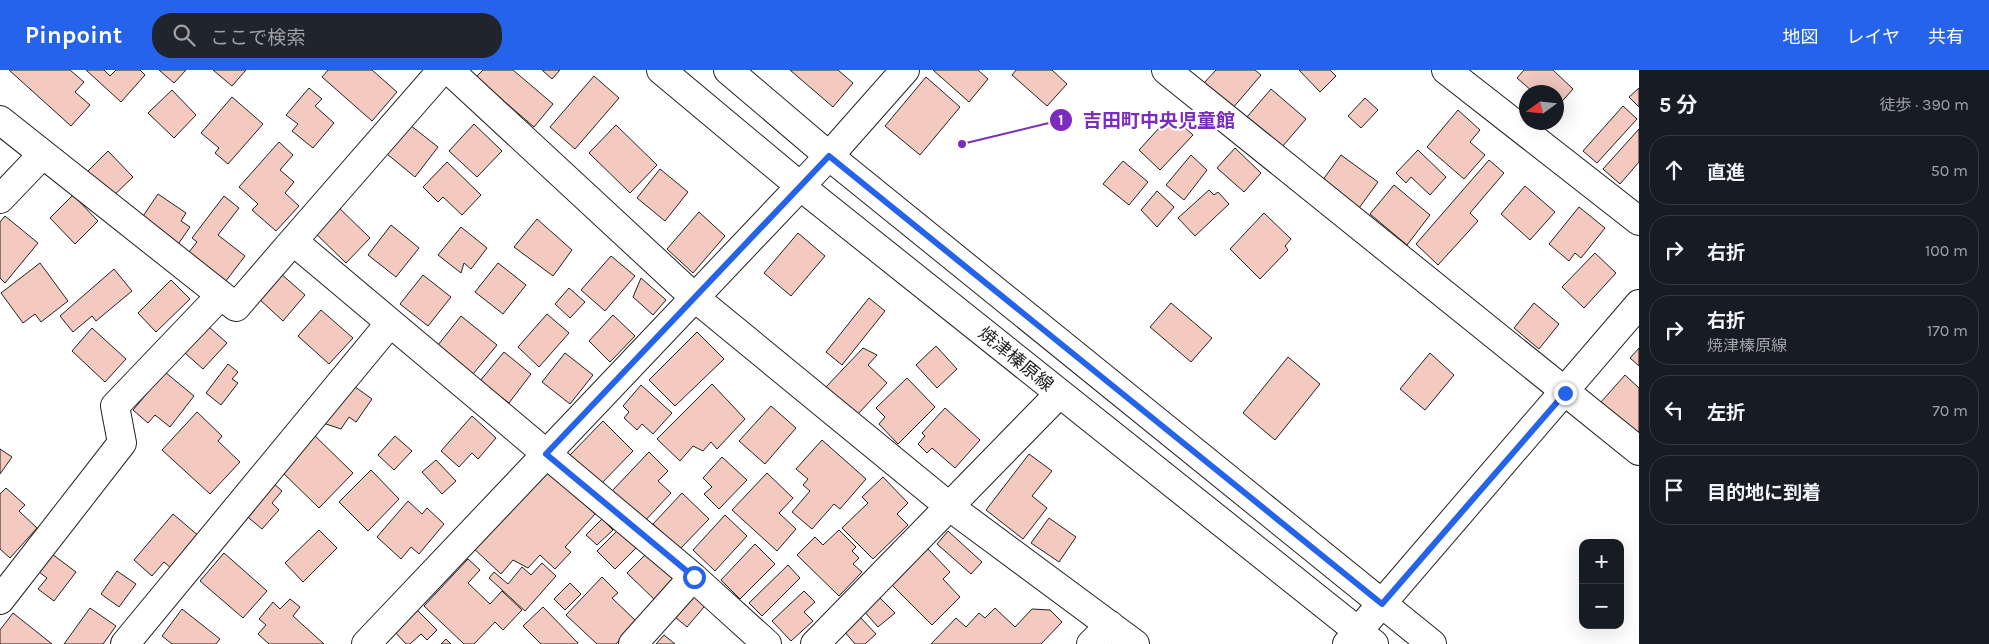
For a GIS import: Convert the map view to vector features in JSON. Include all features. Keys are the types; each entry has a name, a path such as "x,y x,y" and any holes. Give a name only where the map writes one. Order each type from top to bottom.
{"street":[{"path":"0,120 236,307 442,70"},
{"path":"449,70 694,297 950,507 1135,644"},
{"name":"焼津榛原線","path":"661,70 800,186 1059,394 1360,640"},
{"path":"728,70 829,156 1432,644"},
{"path":"366,644 829,156 905,70"},
{"path":"1166,70 1639,451"},
{"path":"1446,70 1639,221"},
{"path":"0,199 43,154"},
{"path":"293,241 694,577 767,644"},
{"path":"0,600 122,443 115,406 221,295"},
{"path":"1360,640 1382,604 1565,393 1639,304"},
{"path":"125,644 390,322"},
{"path":"815,644 1059,394"},
{"path":"633,644 694,577"},
{"path":"1091,644 1110,625"}],"building":[{"path":"9,70 70,70 84,82 75,92 90,105 71,126"},
{"path":"86,70 104,70 110,76 116,70 140,70 145,75 121,102"},
{"path":"159,70 186,70 174,83"},
{"path":"213,70 246,70 232,86"},
{"path":"328,70 372,70 397,92 372,121 322,77"},
{"path":"483,70 513,70 553,104 534,127 476,77"},
{"path":"542,70 560,70 552,79"},
{"path":"790,70 838,70 853,83 833,107"},
{"path":"933,70 978,70 988,79 969,102"},
{"path":"1016,70 1052,70 1067,84 1047,106 1012,75"},
{"path":"1216,70 1255,70 1261,75 1232,109 1203,84"},
{"path":"1299,70 1330,70 1336,76 1320,92"},
{"path":"1524,70 1553,70 1573,89 1564,99 1564,85 1525,85 1517,78"},
{"path":"594,76 619,98 575,149 550,127"},
{"path":"926,77 960,107 920,155 885,126"},
{"path":"309,88 322,99 315,106 334,123 313,148 292,131 298,124 286,115"},
{"path":"1639,88 1639,107 1629,97"},
{"path":"1271,89 1306,119 1282,147 1247,117"},
{"path":"172,90 196,115 174,138 148,113"},
{"path":"232,97 263,124 228,164 215,153 219,148 201,133"},
{"path":"1365,98 1378,110 1361,128 1348,116"},
{"path":"1623,106 1637,119 1597,163 1583,151"},
{"path":"1458,110 1480,130 1470,142 1485,155 1464,179 1427,147"},
{"path":"1171,115 1193,135 1160,170 1139,150"},
{"path":"474,124 502,151 477,177 449,151"},
{"path":"410,125 438,147 415,177 387,154"},
{"path":"616,125 657,165 630,193 589,153"},
{"path":"1639,129 1639,162 1620,184 1603,169"},
{"path":"279,142 293,155 280,170 294,182 285,193 299,206 276,231 252,210 258,204 239,187"},
{"path":"1235,148 1261,173 1244,192 1217,168"},
{"path":"1418,150 1446,177 1430,195 1411,177 1406,183 1396,173"},
{"path":"108,151 133,177 110,199 85,174"},
{"path":"1191,155 1207,170 1184,200 1166,185"},
{"path":"1341,155 1378,182 1359,208 1322,181"},
{"path":"1489,160 1504,173 1470,213 1478,221 1438,265 1416,244"},
{"path":"1123,161 1148,182 1129,205 1103,184"},
{"path":"447,162 481,195 462,215 443,197 438,202 423,187"},
{"path":"660,169 688,192 665,221 637,198"},
{"path":"1394,185 1430,215 1407,245 1370,214"},
{"path":"1525,186 1555,212 1530,240 1501,214"},
{"path":"1209,190 1214,195 1218,192 1229,204 1195,236 1178,218"},
{"path":"1157,191 1174,207 1157,227 1141,210"},
{"path":"158,194 186,213 181,221 190,227 172,253 139,222"},
{"path":"73,195 98,221 75,244 50,218"},
{"path":"224,196 239,208 218,235 245,256 222,286 185,257 197,242 192,238"},
{"path":"333,202 370,238 346,263 309,227"},
{"path":"1579,207 1605,228 1581,258 1575,253 1569,261 1549,244"},
{"path":"699,212 725,236 693,273 667,249"},
{"path":"1264,213 1291,239 1285,246 1288,250 1260,279 1230,249"},
{"path":"5,216 38,243 5,283 0,278 0,222"},
{"path":"537,219 572,250 553,276 514,247"},
{"path":"391,225 419,248 396,277 368,255"},
{"path":"461,227 487,248 471,269 464,263 461,273 438,255"},
{"path":"798,233 825,256 791,296 764,273"},
{"path":"1595,253 1616,273 1584,308 1562,287"},
{"path":"611,256 635,276 605,311 581,290"},
{"path":"40,263 68,301 41,322 35,314 23,323 1,293"},
{"path":"498,263 526,285 503,314 475,292"},
{"path":"114,269 132,291 96,321 92,316 73,332 60,316"},
{"path":"280,273 305,295 283,321 258,298"},
{"path":"423,275 451,297 428,326 400,304"},
{"path":"641,278 666,300 653,315 633,297"},
{"path":"171,280 190,299 156,332 138,313"},
{"path":"569,288 585,302 570,318 555,304"},
{"path":"869,298 885,311 842,365 826,352"},
{"path":"1171,303 1212,338 1191,362 1150,327"},
{"path":"1534,303 1559,324 1539,349 1514,328"},
{"path":"321,310 353,338 329,364 298,336"},
{"path":"547,314 569,333 539,367 518,347"},
{"path":"613,315 635,336 610,362 589,341"},
{"path":"461,316 497,345 473,374 438,345"},
{"path":"209,327 227,343 203,369 185,353"},
{"path":"92,328 126,359 105,382 72,351"},
{"path":"697,332 724,359 675,406 649,380"},
{"path":"936,346 957,369 937,388 916,365"},
{"path":"863,348 877,355 868,365 887,383 857,415 826,387"},
{"path":"1639,348 1639,366 1630,358"},
{"path":"504,352 531,374 509,403 480,381"},
{"path":"565,353 593,375 570,404 542,382"},
{"path":"1430,353 1454,375 1425,410 1400,389"},
{"path":"1288,357 1320,384 1275,440 1243,413"},
{"path":"228,364 238,372 232,379 238,383 221,405 206,393"},
{"path":"165,372 194,396 170,427 155,415 148,423 133,410"},
{"path":"1625,375 1639,388 1639,437 1601,402"},
{"path":"907,378 935,407 898,444 879,424 885,417 876,408"},
{"path":"351,384 372,399 356,422 349,417 341,429 323,423"},
{"path":"712,384 745,419 717,449 711,442 703,451 693,446 680,461 657,439"},
{"path":"641,385 672,413 653,434 642,424 637,430 624,418 629,412 623,406"},
{"path":"771,406 796,428 765,464 739,441"},
{"path":"945,408 980,440 955,468 932,448 927,453 918,444 925,436 922,433"},
{"path":"197,412 222,436 218,441 240,462 210,494 162,450"},
{"path":"472,416 496,438 478,459 472,453 459,467 441,451"},
{"path":"603,421 633,451 598,487 568,457"},
{"path":"311,432 353,473 319,508 277,467"},
{"path":"395,436 412,451 394,470 378,455"},
{"path":"822,440 866,479 840,509 834,504 812,529 792,512 810,491 803,485 808,479 796,469"},
{"path":"0,449 12,457 0,474"},
{"path":"649,452 668,471 658,481 671,493 643,523 611,492"},
{"path":"1029,454 1052,471 1032,496 1047,508 1023,539 986,510"},
{"path":"722,457 747,480 719,509 704,494 712,487 703,478"},
{"path":"436,460 456,481 442,494 422,472"},
{"path":"544,466 595,514 565,547 571,552 555,569 540,555 528,568 513,560 501,574 471,546"},
{"path":"371,470 399,499 368,531 339,502"},
{"path":"767,473 793,498 779,513 796,529 777,551 732,510"},
{"path":"883,477 908,503 897,514 908,525 873,559 842,528 868,503 862,497"},
{"path":"271,481 282,491 272,503 279,510 262,529 243,513"},
{"path":"6,488 25,505 19,511 37,528 10,558 0,549 0,494"},
{"path":"682,493 709,519 680,549 653,524"},
{"path":"408,501 422,514 427,508 444,524 419,554 411,547 401,559 377,537"},
{"path":"173,514 200,537 172,569 164,562 152,576 134,560"},
{"path":"725,515 747,536 715,571 693,550"},
{"path":"1049,518 1076,537 1059,562 1031,543"},
{"path":"602,519 613,530 597,545 586,535"},
{"path":"319,530 337,548 303,582 285,563"},
{"path":"618,530 636,548 615,569 597,551"},
{"path":"839,530 856,547 852,551 859,558 853,564 862,572 839,596 797,555 815,537 823,545"},
{"path":"948,531 982,562 971,574 937,544"},
{"path":"755,544 775,564 740,599 721,580"},
{"path":"928,549 950,572 943,579 960,597 932,625 892,585"},
{"path":"48,551 76,572 54,601 38,589 47,578 35,569"},
{"path":"649,551 679,581 657,602 627,573"},
{"path":"224,553 267,591 243,618 200,581"},
{"path":"468,559 480,570 468,583 490,604 502,591 522,610 503,630 495,622 474,644 464,644 424,606"},
{"path":"542,563 556,576 525,611 489,578 494,572 508,584 522,567 531,575"},
{"path":"788,565 800,578 762,616 749,603"},
{"path":"117,571 136,584 119,607 101,594"},
{"path":"602,577 618,593 612,598 637,622 616,644 597,644 566,615"},
{"path":"570,583 581,594 565,610 554,599"},
{"path":"697,591 709,601 687,627 675,617"},
{"path":"804,591 815,602 804,612 813,621 791,641 772,621"},
{"path":"878,596 895,613 878,627 863,610"},
{"path":"290,599 300,607 293,616 324,644 269,644 258,634 266,625 259,619 273,602 280,609"},
{"path":"543,607 577,644 541,644 523,626"},
{"path":"90,608 116,626 103,644 64,644"},
{"path":"995,608 1015,627 1032,609 1050,610 1062,622 1041,644 931,644 956,618 966,627 979,613 985,618"},
{"path":"182,609 220,639 216,644 172,644 162,636"},
{"path":"417,610 437,630 427,640 421,634 410,644 406,644 395,632"},
{"path":"13,613 52,644 0,644 0,630"},
{"path":"860,617 876,634 865,644 855,644 844,631"},
{"path":"664,635 675,644 656,644"},
{"path":"446,639 451,644 441,644"}],"place":[{"name":"吉田町中央児童館","path":"962,144"}],"route":[{"path":"694,577 546,454 829,156 1382,604 1565,393"}]}
